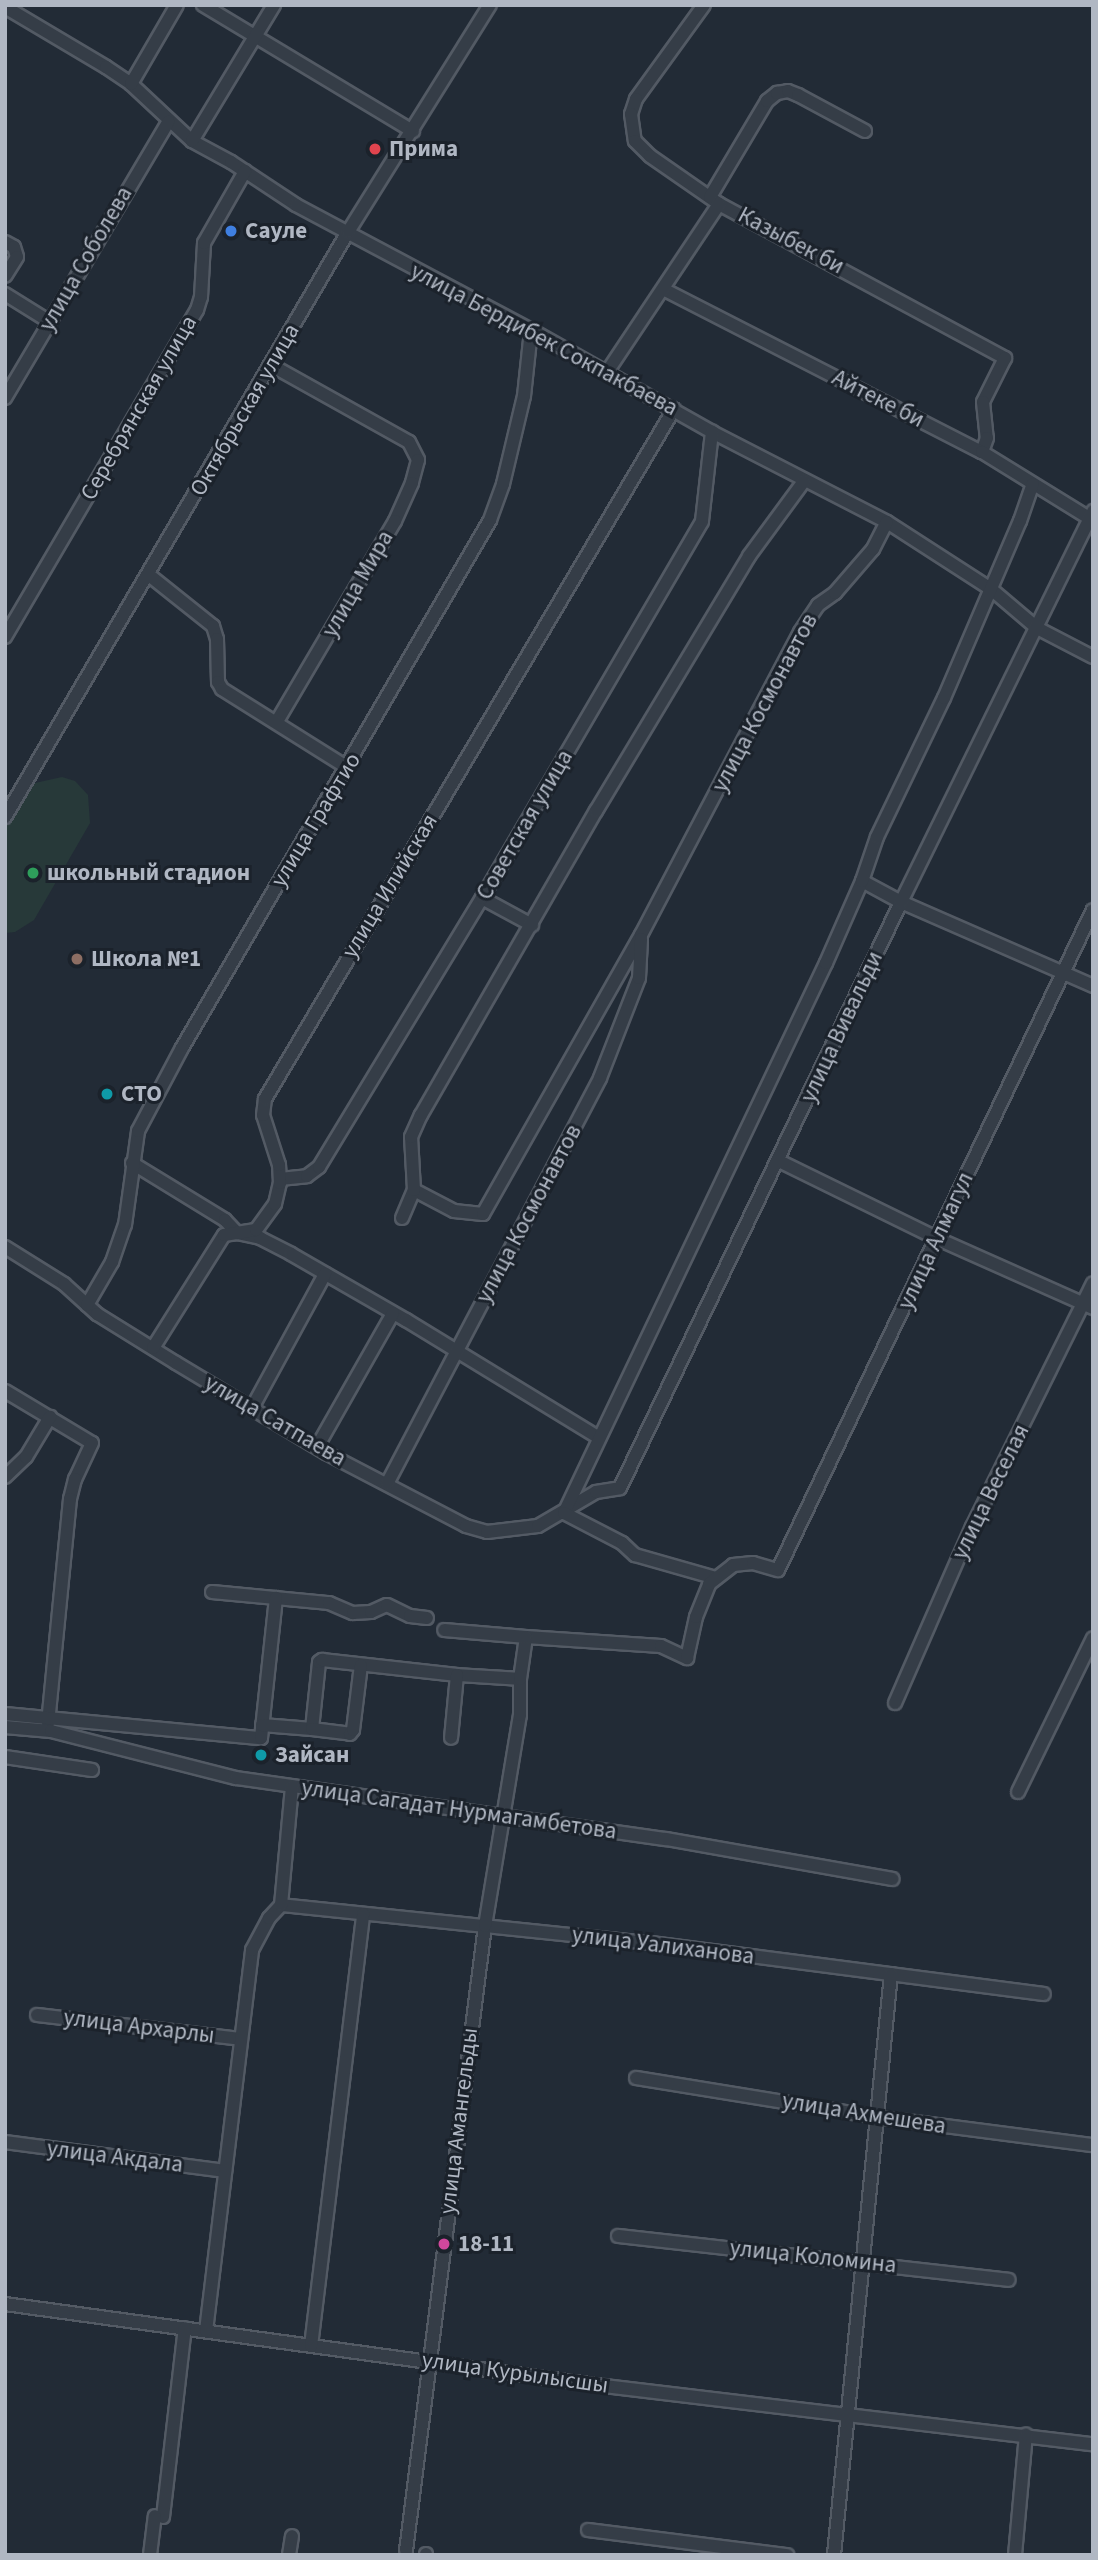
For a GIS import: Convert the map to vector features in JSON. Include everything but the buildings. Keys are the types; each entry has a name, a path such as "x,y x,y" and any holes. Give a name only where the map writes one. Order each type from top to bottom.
{"street":[{"path":"131,84 177,5"},
{"path":"203,5 414,131"},
{"path":"192,141 274,5"},
{"name":"Октябрьская улица","path":"5,817 348,232 414,131 490,5"},
{"name":"Казыбек би","path":"704,5 636,99 631,114 635,141 650,156 715,200 1005,358 983,402 987,438 982,452"},
{"name":"улица Бердибек Сокпакбаева","path":"5,7 131,84 168,122 192,141 245,171 296,205 531,330 712,432 887,522 991,589 1037,628 1093,657"},
{"path":"607,372 663,289 715,200 766,101 776,93 788,91 865,131"},
{"name":"улица Соболева","path":"5,398 168,122"},
{"name":"Серебрянская улица","path":"5,637 197,310 201,297 204,243 245,171"},
{"path":"5,242 13,247 17,257 5,276"},
{"name":"Айтеке би","path":"663,289 982,452 1033,484 1091,515"},
{"path":"5,294 50,322"},
{"name":"улица Графтио","path":"87,1305 112,1262 125,1225 138,1131 182,1048 348,768 490,520 503,484 524,396 531,330"},
{"name":"улица Мира","path":"271,365 409,442 418,460 412,483 395,521 277,721"},
{"name":"улица Илийская","path":"153,1348 224,1234 256,1230 263,1224 275,1204 280,1179 277,1152 264,1115 265,1099 674,409"},
{"name":"Советская улица","path":"280,1179 307,1176 319,1167 482,898 702,521 712,432"},
{"path":"402,1218 414,1190 411,1137 421,1115 596,811 749,556 804,481"},
{"path":"716,1578 635,1555 622,1543 564,1513 862,881 877,837 944,698 1033,484"},
{"name":"улица Вивальди","path":"564,1513 596,1492 620,1488 901,902 1091,515"},
{"name":"улица Космонавтов","path":"414,1190 454,1211 483,1213 641,935 800,632 818,605 835,593 873,549 887,522"},
{"path":"149,575 213,626 217,639 218,682 222,690 277,721 348,768"},
{"path":"862,881 901,902 1093,986"},
{"path":"482,898 532,925"},
{"name":"улица Алмагул","path":"716,1578 733,1564 753,1563 778,1570 1093,910"},
{"name":"улица Космонавтов","path":"387,1484 600,1078 639,978 641,935"},
{"path":"779,1161 938,1239 1088,1306"},
{"path":"132,1163 225,1220 237,1233 260,1238 325,1273 599,1438"},
{"name":"улица Сатпаева","path":"5,1247 64,1284 87,1305 252,1408 317,1447 466,1525 487,1532 538,1527 564,1513"},
{"path":"252,1408 325,1273"},
{"name":"улица Веселая","path":"895,1703 972,1527 1088,1306 1093,1283"},
{"path":"317,1447 393,1312"},
{"path":"5,1391 92,1443 75,1479 70,1499 48,1724"},
{"path":"5,1477 26,1457 50,1417"},
{"path":"444,1630 661,1646 687,1658 696,1617 709,1584 716,1578"},
{"path":"212,1592 329,1603 353,1613 371,1612 387,1605 410,1616 427,1618"},
{"path":"5,1714 48,1724 261,1738 276,1598"},
{"name":"улица Амангельды","path":"406,2551 485,1926 520,1715 520,1679 526,1637"},
{"path":"1018,1792 1093,1638"},
{"path":"312,1730 319,1662 520,1679"},
{"path":"262,1725 350,1734 353,1730 361,1665"},
{"path":"451,1738 457,1675"},
{"name":"улица Сагадат Нурмагамбетова","path":"5,1727 48,1724 199,1770 292,1787 666,1839 893,1879"},
{"path":"5,1757 92,1770"},
{"path":"206,2331 252,1950 269,1918 281,1905 292,1787"},
{"name":"улица Уалиханова","path":"281,1905 651,1943 1044,1994"},
{"path":"311,2346 363,1914"},
{"path":"834,2555 891,1974"},
{"name":"улица Архарлы","path":"37,2015 241,2039"},
{"name":"улица Ахмешева","path":"636,2078 876,2117 1093,2145"},
{"name":"улица Акдала","path":"5,2142 225,2171"},
{"name":"улица Коломина","path":"618,2236 1009,2280"},
{"name":"улица Курылысшы","path":"5,2304 428,2362 1093,2444"},
{"path":"150,2555 159,2517 185,2328"},
{"path":"1015,2555 1026,2434"},
{"path":"588,2530 787,2555"},
{"path":"289,2555 292,2536"}],"shaded area":[{"name":"школьный стадион","path":"62,777 75,781 88,795 90,823 34,920 15,932 5,933 5,825 24,793 35,783"}],"place":[{"name":"Прима","path":"375,149"},
{"name":"Сауле","path":"231,231"},
{"name":"школьный стадион","path":"33,873"},
{"name":"Школа №1","path":"77,959"},
{"name":"СТО","path":"107,1094"},
{"name":"Зайсан","path":"261,1755"},
{"name":"18-11","path":"444,2244"}]}
